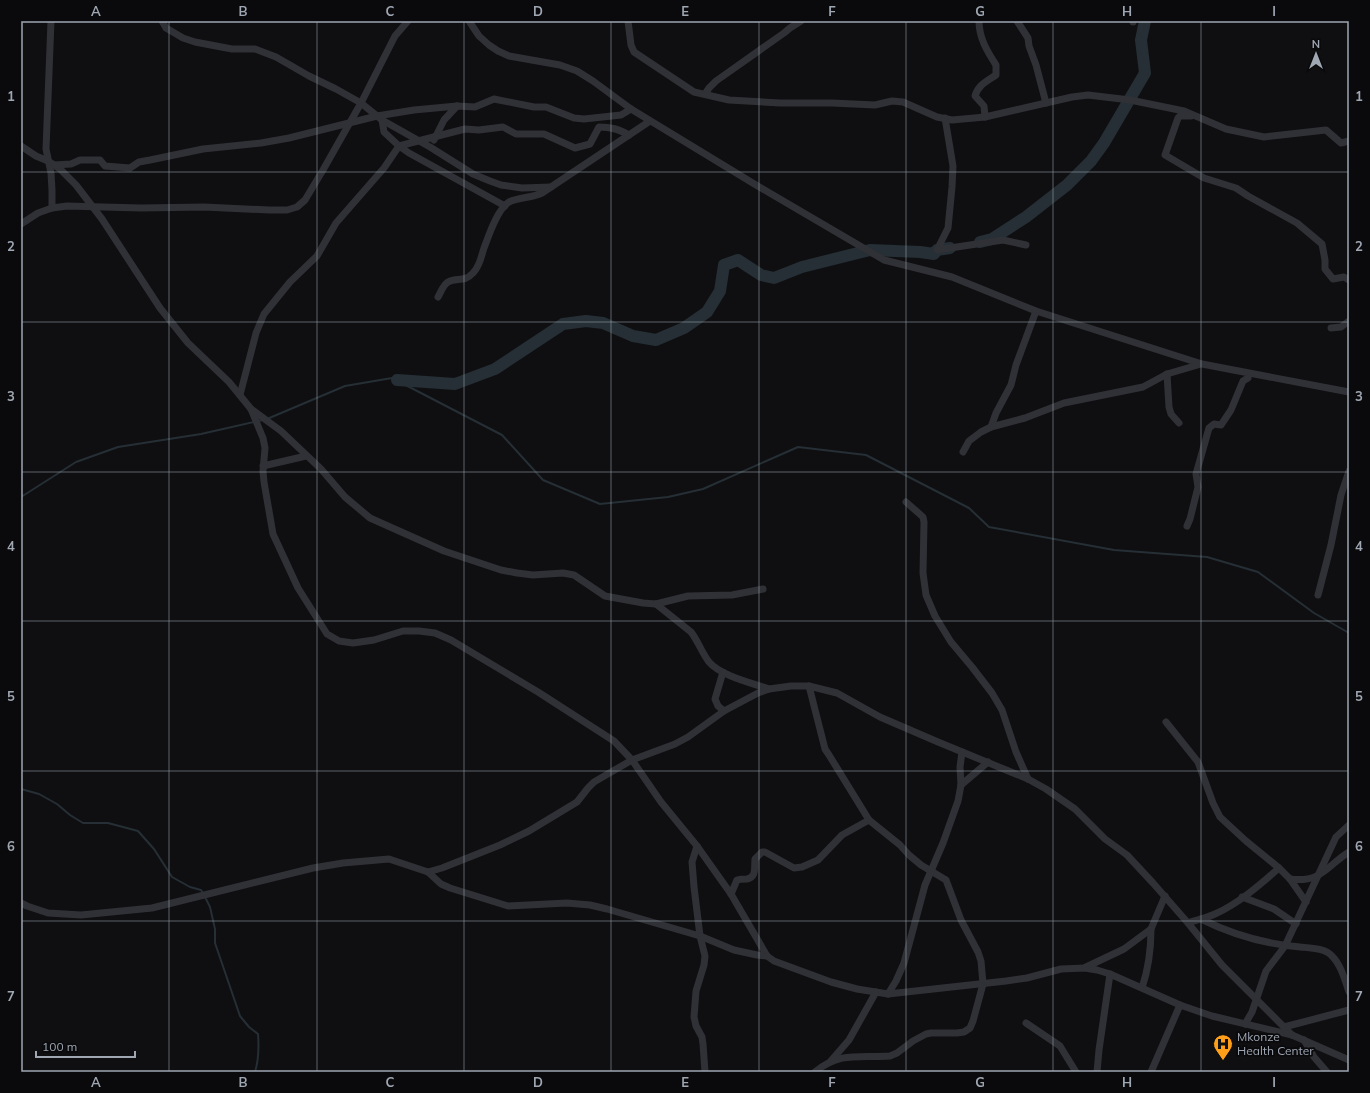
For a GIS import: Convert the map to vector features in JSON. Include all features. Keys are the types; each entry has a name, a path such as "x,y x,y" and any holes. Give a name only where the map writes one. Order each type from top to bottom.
{"street":[{"path":"51,21 46,148 51,163 52,208"},
{"path":"162,21 166,28 172,32 195,42 232,49 255,49 276,57 309,76 336,89 361,104 379,118 473,174 495,183 522,188 551,187"},
{"path":"21,224 38,213 52,208 67,206 141,208 204,207 287,210 297,207 305,200 361,104 395,36 408,21"},
{"path":"469,21 479,36 498,51 509,56 560,65 577,71 650,121 884,260 952,277 1036,311 1202,364 1349,392"},
{"path":"628,21 631,45 634,52 694,92 729,100 875,106 892,101 903,102 937,117 952,120 985,117 1072,97 1088,95 1105,96 1184,111 1212,124 1244,134 1264,137 1326,130 1341,142 1349,141"},
{"path":"705,94 716,81 801,21"},
{"path":"979,21 983,41 997,69 996,75 983,83 976,91 975,96 984,106 985,117"},
{"path":"1017,21 1028,38 1028,46 1036,65 1046,103"},
{"path":"51,163 71,164 80,160 100,160 105,166 130,168 139,162 166,156 203,149 275,141 349,123 414,110 457,106 475,107 494,99 534,107 546,107 574,118 584,119 621,115 631,109"},
{"path":"430,147 444,120 457,106"},
{"path":"1197,116 1180,116 1178,118 1165,155 1204,178 1236,188 1297,223 1322,244 1326,260 1325,269 1333,279 1344,277 1349,280"},
{"path":"379,118 384,132 399,146 457,181 504,206"},
{"path":"944,118 953,166 952,187 948,228 937,250 1003,240 1026,245"},
{"path":"438,297 447,282 452,280 465,280 475,272 482,258 485,246 496,219 504,206 516,200 542,194 650,121"},
{"path":"240,395 256,333 264,314 290,282 316,256 336,223 384,168 399,146 418,140 465,130 503,127 516,134 544,134 575,148 590,144 599,127 618,129 629,135"},
{"path":"21,146 60,169 76,185 92,206 160,308 188,343 240,395 251,409 264,438 264,482 273,534 298,588 327,634 346,643 374,640 403,631 435,633 538,692 614,741 632,760 661,802 697,846 730,894 767,956 774,961 831,982 888,994 1027,978 1061,969 1085,968 1097,970 1110,974 1180,1005 1212,1016 1292,1035 1349,1060"},
{"path":"991,428 996,413 1010,385 1036,311"},
{"path":"1331,328 1341,327 1349,321"},
{"path":"963,452 969,440 981,432 991,428 1070,402 1143,387 1166,374 1202,364"},
{"path":"1166,374 1169,407 1171,414 1179,423"},
{"path":"1187,526 1198,487 1196,474 1209,428 1214,424 1221,425 1231,410 1243,381 1248,378"},
{"path":"251,409 281,431 346,497 370,518 437,548 502,570 517,573 533,575 574,575 605,596 656,604 688,596 732,595 763,589"},
{"path":"263,466 306,456"},
{"path":"1318,595 1331,545 1341,495 1349,471"},
{"path":"906,502 923,516 923,573 926,595 935,616 951,642 992,693 1002,710 1016,752 1028,779"},
{"path":"656,604 691,632 709,661 715,667 723,672 769,689"},
{"path":"723,672 716,699 718,706 724,711"},
{"path":"428,872 474,857 529,831 577,802 594,782 632,760 675,744 688,737 724,711 758,693 769,689 791,686 809,686 837,693 880,717 1028,779 1046,789 1075,810 1105,839 1127,855 1188,923 1237,982 1292,1035"},
{"path":"809,686 825,749 869,820 900,845 915,860 943,877 949,885 961,920 978,952 981,961 983,984 973,1021 970,1028 964,1032 949,1034 926,1034 913,1041 897,1054 890,1056 842,1058 830,1062"},
{"path":"1166,722 1198,762 1213,803 1220,817 1279,868 1290,879 1306,902"},
{"path":"888,994 896,981 904,962 923,892 958,801 962,752"},
{"path":"960,785 988,762"},
{"path":"730,894 736,880 748,879 752,877 755,869 755,860 762,852 765,852 794,868 802,867 818,860 842,835 869,820"},
{"path":"1245,1024 1252,1012 1266,971 1285,946 1336,837 1349,825"},
{"path":"697,846 692,862 696,909 704,951 704,965 696,991 694,1017 696,1026 702,1038 705,1072"},
{"path":"1290,879 1309,880 1319,876 1349,852"},
{"path":"21,903 48,913 81,915 152,908 342,862 389,860 428,872 441,884 450,888 508,906 567,903 590,905 700,936 734,950 767,956"},
{"path":"1188,923 1216,914 1262,883 1279,868"},
{"path":"1142,988 1150,961 1151,928 1164,896"},
{"path":"1242,897 1274,909 1296,924"},
{"path":"1201,919 1218,928 1240,936 1285,946 1323,950 1332,955 1349,992"},
{"path":"1085,968 1124,949 1151,928"},
{"path":"1098,1072 1099,1050 1110,974"},
{"path":"816,1072 830,1062 849,1040 876,992"},
{"path":"1151,1072 1180,1005"},
{"path":"1284,1027 1349,1010"},
{"path":"1026,1023 1060,1046 1076,1072"},
{"path":"1304,1040 1314,1057 1327,1072"}],"waterway":[{"path":"980,242 992,239 1026,217 1067,185 1091,161 1104,143 1145,73 1141,40 1145,21"},
{"path":"397,380 455,384 495,369 563,324 586,321 603,323 633,336 656,340 684,328 707,312 720,291 724,265 738,260 761,275 774,278 802,267 870,250 934,254 937,250 950,248"},
{"path":"267,419 345,386 392,378 502,435 543,480 600,504 668,497 703,489 798,447 866,455 969,508 989,527 1114,550 1207,557 1258,572 1314,613 1349,633"},
{"path":"21,497 76,462 118,447 201,434 263,420"},
{"path":"21,789 39,794 57,804 70,815 83,823 108,823 138,831 154,849 172,877 190,887 201,890 203,893"},
{"path":"205,897 210,907 215,929 215,943 240,1016 249,1027 258,1034 259,1044 255,1072"}],"place":[{"name":"Mkonze Health Center","path":"1223,1061"}]}
